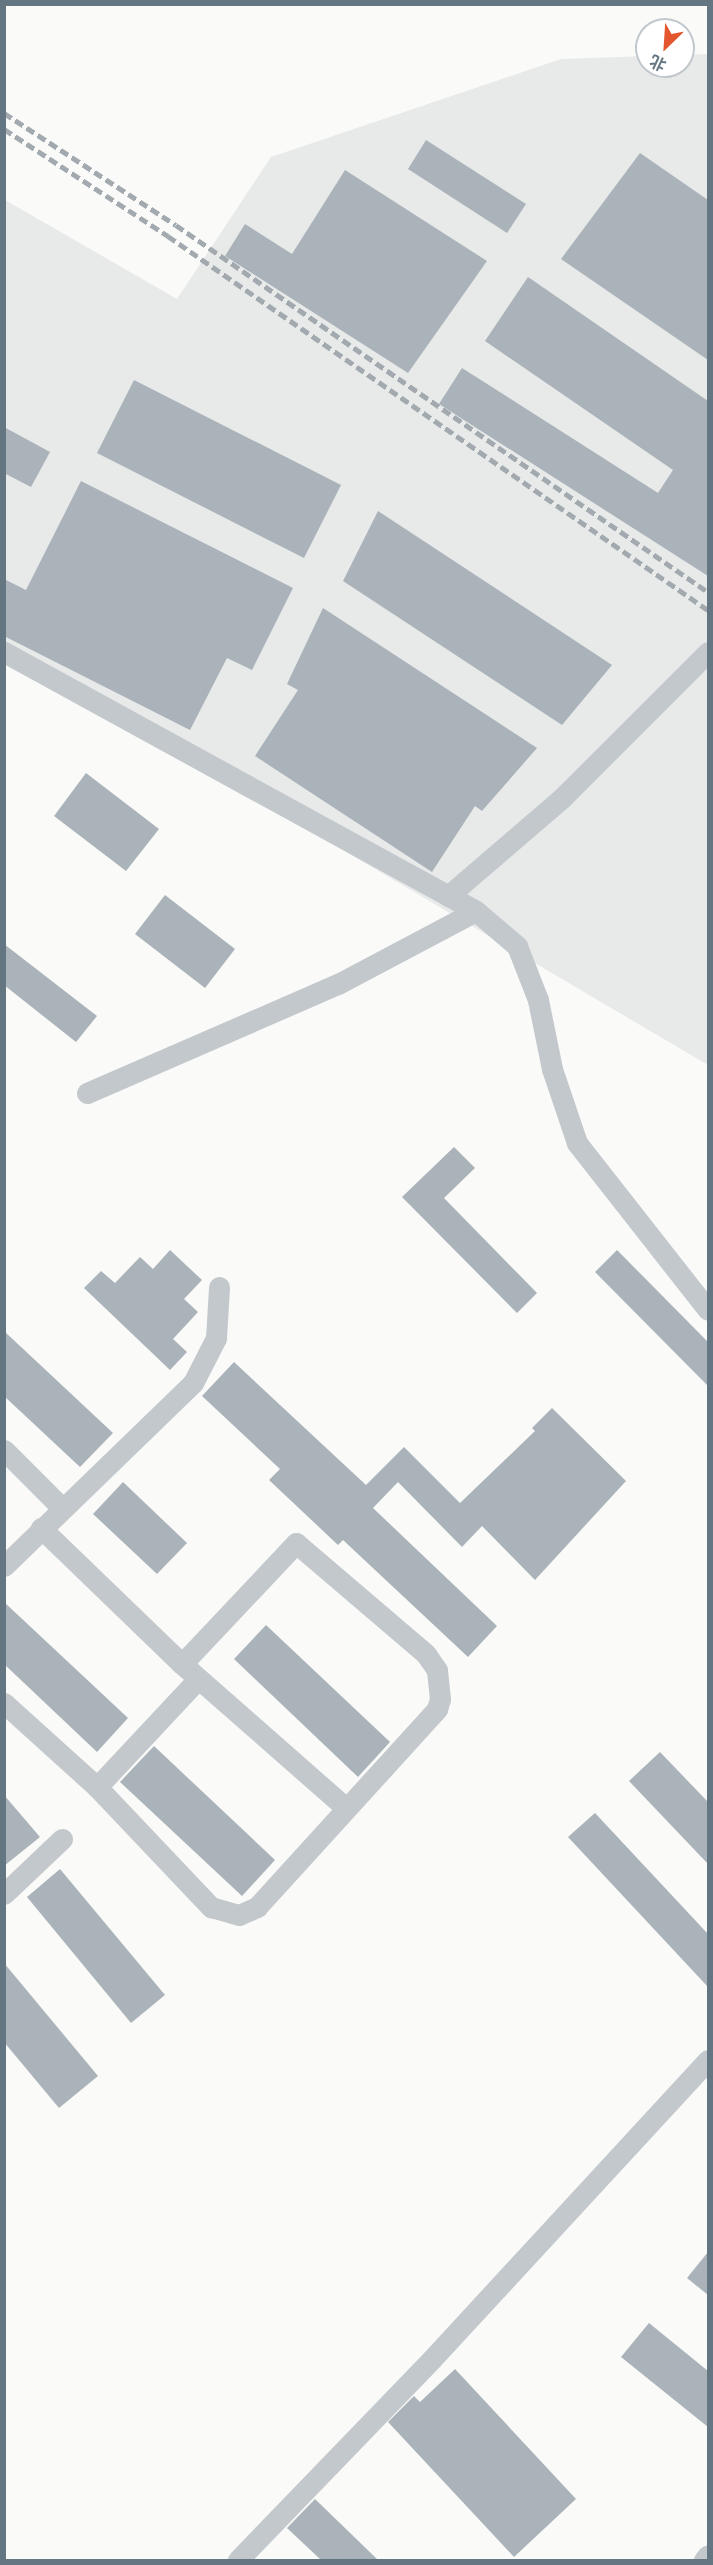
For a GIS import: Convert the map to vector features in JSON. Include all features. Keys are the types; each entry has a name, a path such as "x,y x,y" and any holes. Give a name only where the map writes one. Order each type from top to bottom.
{"street":[{"path":"4,652 476,911 517,945 538,1000 552,1068 577,1143 708,1310"},
{"path":"448,896 562,798 708,652"},
{"path":"87,1094 338,984 476,911"},
{"path":"4,1566 61,1507 193,1383 216,1338 219,1287"},
{"path":"4,1450 61,1507"},
{"path":"41,1528 198,1679 345,1808"},
{"path":"4,1703 97,1787 212,1907 230,1916 257,1907 437,1709 440,1680 426,1654 297,1543 182,1664"},
{"path":"97,1787 198,1679"},
{"path":"4,1894 62,1839"},
{"path":"238,2560 432,2359 708,2060"},
{"path":"704,2560 708,2555"}],"shaded area":[{"path":"708,54 708,1065 5,651 5,200 177,299 271,157 561,59 635,56 635,78 695,78 695,55"}],"building":[{"path":"426,140 526,204 507,233 408,169"},
{"path":"640,153 708,200 708,360 561,259"},
{"path":"345,170 487,261 408,373 225,256 245,224 292,254"},
{"path":"528,277 708,401 708,576 439,404 462,368 658,493 673,470 485,341"},
{"path":"134,380 341,485 304,558 97,453"},
{"path":"4,427 50,452 31,487 4,473"},
{"path":"81,481 293,588 252,670 227,658 190,730 4,636 4,579 26,590"},
{"path":"378,511 612,665 562,725 343,581"},
{"path":"323,608 537,748 482,811 475,806 432,872 255,756 298,690 287,684"},
{"path":"86,773 159,829 126,871 54,816"},
{"path":"165,895 235,949 205,988 135,934"},
{"path":"4,944 97,1016 76,1042 4,985"},
{"path":"454,1147 475,1168 444,1198 537,1293 517,1313 402,1197"},
{"path":"170,1250 202,1280 184,1299 198,1312 173,1339 187,1352 170,1370 84,1288 101,1271 115,1283 140,1257 153,1269"},
{"path":"617,1250 708,1342 708,1386 595,1272"},
{"path":"4,1331 113,1433 80,1467 4,1396"},
{"path":"234,1362 366,1485 404,1447 460,1503 535,1431 532,1428 552,1408 626,1481 535,1580 482,1526 462,1547 398,1482 373,1508 497,1626 468,1657 343,1540 338,1545 269,1480 280,1469 202,1396"},
{"path":"123,1482 187,1543 157,1574 93,1514"},
{"path":"4,1602 128,1718 97,1752 4,1664"},
{"path":"266,1625 390,1742 358,1777 234,1659"},
{"path":"154,1746 275,1860 242,1896 120,1782"},
{"path":"660,1752 708,1802 708,1864 629,1781"},
{"path":"4,1795 40,1837 4,1866"},
{"path":"595,1813 708,1934 708,1987 568,1837"},
{"path":"60,1869 165,1995 131,2023 27,1897"},
{"path":"4,1963 98,2076 59,2108 4,2042"},
{"path":"708,2252 708,2295 687,2278"},
{"path":"649,2323 708,2371 708,2427 621,2357"},
{"path":"455,2369 576,2499 514,2557 388,2422 414,2396 420,2402"},
{"path":"315,2499 378,2560 321,2560 287,2528"}],"railway":[{"path":"4,113 176,225 708,592"},
{"path":"4,129 168,236 708,610"}]}
